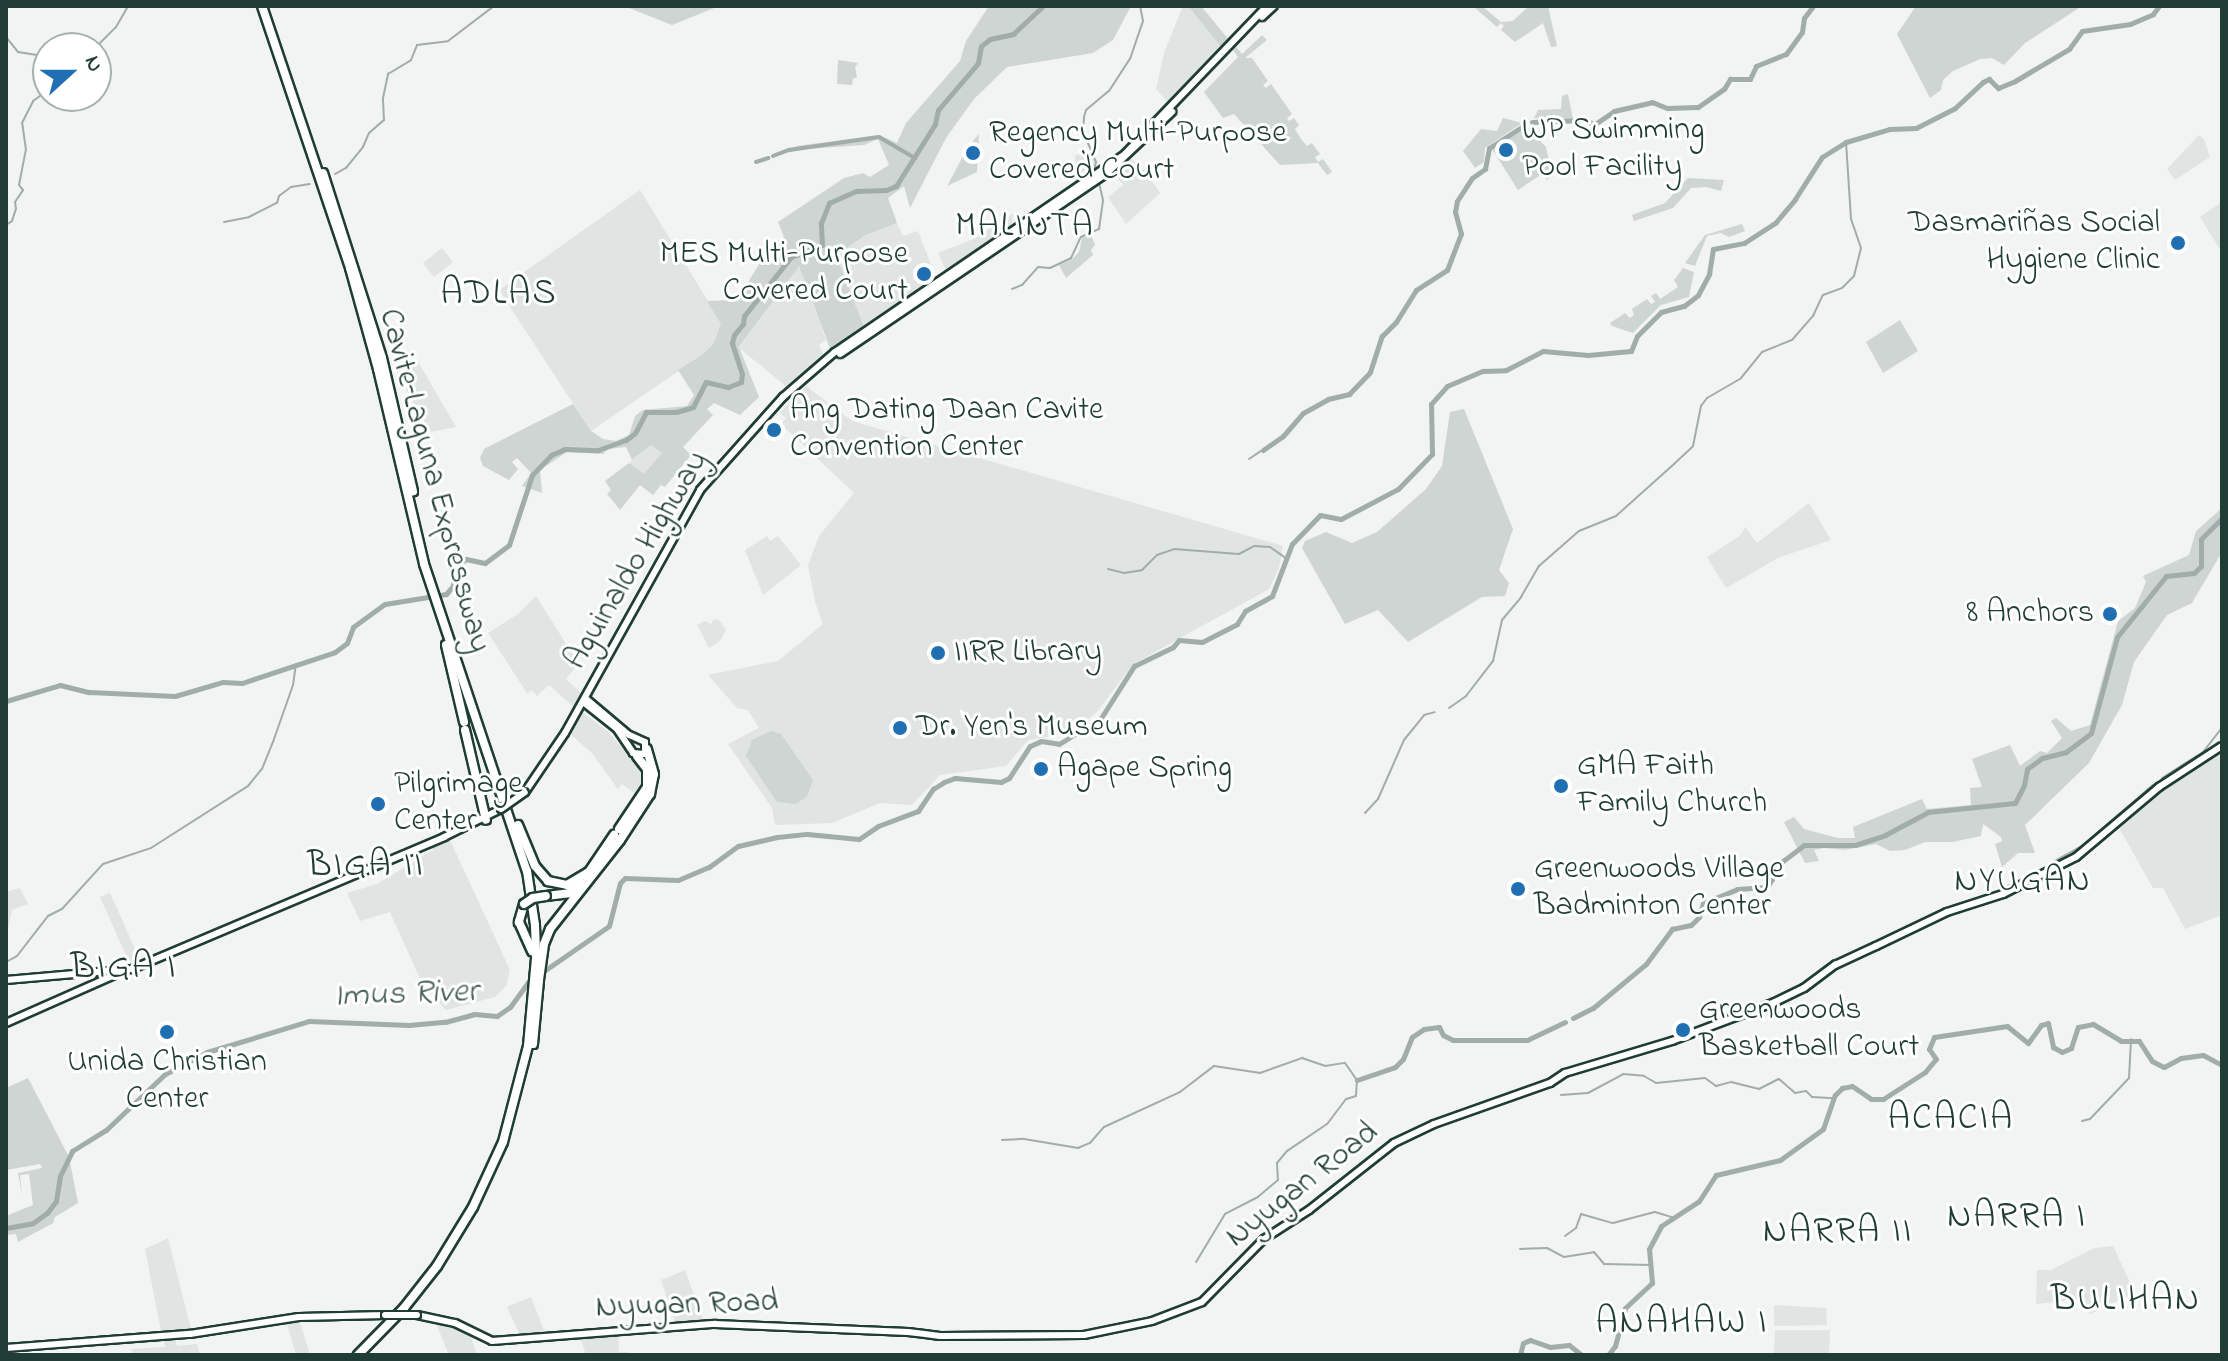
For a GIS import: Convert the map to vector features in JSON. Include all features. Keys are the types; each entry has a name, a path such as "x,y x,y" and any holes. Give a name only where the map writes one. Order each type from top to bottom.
{"highway":[{"name":"Cavite–Laguna Expressway","path":"264,6 358,299 434,589 518,825 536,887 536,997 523,1092 489,1186 434,1278 365,1355"},
{"name":"Cavite–Laguna Expressway","path":"440,604 527,871 538,957"},
{"path":"440,604 485,818"},
{"path":"538,957 550,929 620,840 649,796 654,777 647,749"},
{"path":"538,957 519,922 524,904 533,898 573,891 590,871 647,787 647,769 634,752"},
{"path":"518,825 535,866 548,881 559,886 571,885 590,871"},
{"name":"Cavite–Laguna Expressway","path":"358,1355 424,1285 457,1237 479,1196 511,1120 536,997"}],"main road":[{"name":"Aguinaldo Highway","path":"6,980 77,976 125,969 455,832 502,811 526,794 543,775 705,484 793,387 832,357 1121,163 1267,6"},
{"name":"Aguinaldo Highway","path":"1244,32 1274,6"},
{"path":"584,700 645,742 647,749 634,752"},
{"path":"584,700 617,729 634,752"},
{"path":"634,752 639,740"},
{"name":"Nyugan Road","path":"6,1348 205,1332 299,1317 417,1315 455,1323 492,1341 715,1324 940,1336 1084,1335 1152,1321 1202,1302 1264,1239 1309,1210 1394,1143 1445,1119 1550,1083 1565,1073 1672,1041 1775,1002 1876,946 1947,912 2003,894 2076,857 2159,787 2222,746"},
{"path":"6,1023 125,969"},
{"path":"77,976 82,991"}],"shaded area":[{"path":"624,6 719,6 672,25"},
{"path":"989,6 1131,6 1113,40 1093,53 1007,67 974,99 946,138 910,208 904,186 888,198 897,223 866,235 836,255 864,327 831,351 799,266 739,347 759,397 740,415 714,403 707,409 713,415 683,447 691,455 665,487 661,485 653,495 640,485 620,510 607,494 611,490 605,481 629,463 644,474 662,453 651,445 632,460 626,447 608,449 603,454 567,452 540,470 542,493 522,486 531,473 517,458 512,462 518,469 509,480 483,466 480,458 484,449 573,404 591,431 603,439 616,441 629,435 635,416 643,410 687,406 694,395 678,370 702,355 714,343 721,324 707,301 731,300 744,289 768,249 784,237 778,222 844,178 863,173 870,177 889,165 878,139 864,145 773,155 797,146 879,135 897,143 906,123 960,61 966,41"},
{"path":"1183,6 1188,6 1222,48 1170,104 1156,89 1164,53"},
{"path":"1188,6 1201,6 1229,40 1222,48"},
{"path":"1482,6 1501,22 1513,21 1529,6 1548,6 1557,46 1551,47 1543,23 1515,42 1501,30 1504,26 1501,23 1497,27 1475,8"},
{"path":"1916,6 2082,6 2025,43 2004,65 1992,58 1980,59 1953,71 1943,80 1941,90 1930,98 1897,34"},
{"path":"1262,35 1267,40 1245,58 1252,58 1268,81 1263,85 1266,88 1271,84 1292,114 1287,118 1289,121 1294,118 1299,125 1295,129 1301,139 1307,146 1312,143 1320,154 1315,157 1318,162 1323,159 1332,172 1327,175 1318,163 1280,165 1234,114 1223,118 1204,92 1238,57 1233,50 1236,47 1242,54"},
{"path":"838,60 858,63 855,67 857,78 853,78 852,85 837,84"},
{"path":"1568,94 1573,119 1534,118 1538,110 1561,109 1562,96"},
{"path":"1503,118 1522,123 1485,148 1484,162 1475,168 1463,151 1481,129 1497,131"},
{"path":"1527,127 1546,147 1552,176 1547,180 1542,174 1518,190 1492,149"},
{"path":"979,134 977,172 947,186 968,147"},
{"path":"2199,135 2204,139 2210,157 2175,180 2167,169"},
{"path":"1091,153 1095,162 1092,173 1076,184 1075,155"},
{"path":"1131,159 1145,171 1160,193 1126,224 1108,197 1123,185 1114,173"},
{"path":"1688,178 1724,180 1721,191 1706,187 1691,188 1673,208 1634,221 1632,215 1665,203"},
{"path":"640,190 722,324 714,343 702,355 591,431 499,290"},
{"path":"2222,202 2222,253 2200,217"},
{"path":"1013,213 1012,227 947,273 938,253 976,238"},
{"path":"897,223 903,236 918,231 937,280 926,287 922,285 923,289 864,327 836,255 866,235"},
{"path":"1742,224 1745,231 1729,237 1721,233 1707,236 1695,266 1685,263 1705,235"},
{"path":"1091,235 1095,245 1091,250 1093,255 1066,278 1059,265 1071,260 1079,252 1082,238"},
{"path":"442,248 453,262 434,277 423,263"},
{"path":"799,265 826,340 819,345 824,356 787,387 739,348"},
{"path":"1683,268 1694,272 1689,297 1661,305 1633,333 1612,326 1610,323 1625,313 1630,318 1634,315 1632,309 1647,299 1651,304 1655,302 1651,296 1656,293 1660,299 1678,287 1674,280"},
{"path":"1900,320 1918,351 1883,373 1866,342"},
{"path":"417,360 456,427 430,432 396,371"},
{"path":"806,386 852,421 1283,546 1279,568 1269,589 1133,664 1097,712 1077,727 1058,735 1028,740 1006,766 940,775 912,805 880,803 832,823 775,825 772,808 728,744 759,728 748,710 737,708 708,675 778,661 823,624 808,565 819,536 854,493 781,424 786,418 780,413"},
{"path":"1464,409 1513,529 1499,570 1509,583 1505,596 1482,597 1408,642 1378,610 1345,624 1302,548 1305,541 1326,532 1352,543 1377,532 1426,489 1442,466 1450,412"},
{"path":"651,445 662,453 644,475 629,463"},
{"path":"1809,503 1831,540 1780,557 1726,588 1707,557 1741,535 1745,527 1757,543"},
{"path":"2222,508 2222,552 2192,603 2167,615 2134,662 2122,705 2089,763 2025,825 2035,853 2018,853 2002,867 1995,844 2002,841 2001,837 1983,824 1981,836 1952,842 1925,842 1905,850 1890,851 1876,844 1845,850 1824,848 1814,850 1819,861 1805,863 1784,822 1794,817 1804,829 1838,838 1855,838 1853,827 1922,799 1927,809 1971,805 1970,788 1982,787 1972,759 2010,745 2020,766 2040,751 2047,753 2062,738 2051,721 2056,718 2071,731 2090,725 2118,621 2135,608 2146,582 2143,576 2189,555 2196,531"},
{"path":"767,536 770,541 778,536 801,565 763,595 745,550"},
{"path":"536,596 575,658 577,665 566,679 581,693 574,707 549,685 537,696 532,690 527,693 488,633 518,614"},
{"path":"714,619 720,621 726,630 720,641 709,648 697,625 705,621 711,624"},
{"path":"582,712 606,730 640,767 642,781 634,793 622,784 618,789 592,753 569,733"},
{"path":"771,731 781,734 813,780 807,796 796,804 777,802 746,756 752,740"},
{"path":"2222,749 2222,915 2185,929 2163,888 2153,888 2119,828 2120,822 2150,797"},
{"path":"449,838 510,970 506,986 495,997 446,1010 422,983 390,912 360,921 347,893 377,884 433,850 432,845"},
{"path":"20,888 28,904 12,910 6,939 6,892"},
{"path":"110,893 139,958 129,962 100,897"},
{"path":"28,1078 69,1157 78,1203 55,1217 53,1223 18,1242 16,1234 6,1235 6,1216 33,1205 29,1174 20,1175 22,1195 18,1173 42,1168 40,1164 6,1170 6,1088"},
{"path":"168,1238 191,1329 161,1331 145,1249"},
{"path":"2113,1246 2135,1293 2090,1314 2082,1299 2036,1304 2037,1270 2051,1270 2094,1248"},
{"path":"685,1270 703,1320 675,1322 661,1280"},
{"path":"531,1297 545,1333 520,1335 507,1307"},
{"path":"1774,1305 1826,1308 1827,1325 1774,1326"},
{"path":"299,1319 310,1355 296,1355 286,1321"},
{"path":"435,1321 470,1334 477,1355 449,1355"},
{"path":"1775,1330 1830,1330 1829,1355 1774,1355"},
{"path":"618,1333 619,1352 628,1352 629,1355 586,1355 580,1337"},
{"path":"175,1339 177,1346 197,1344 200,1355 133,1355 131,1349 165,1347 164,1340"}],"waterway":[{"path":"111,32 128,6"},
{"path":"335,174 346,168 363,147 369,133 384,120 383,98 388,74 411,60 417,45 448,41 494,6"},
{"path":"6,701 60,685 89,692 175,696 223,682 242,683 335,652 347,643 353,627 385,604 446,594 453,586 454,568 466,559 485,563 509,545 532,475 551,455 565,449 598,450 626,440 635,433 646,412 676,412 693,407 706,382 728,387 741,382 742,374 732,343 734,335 743,324 744,316 791,257 822,245 821,223 829,203 856,191 886,190 896,186 935,124 938,110 978,63 981,46 990,39 1013,34 1043,6"},
{"path":"1094,172 1096,162 1083,132 1084,117 1086,110 1109,91 1130,59 1143,21 1140,6"},
{"path":"1532,122 1583,120 1595,124 1614,111 1652,102 1667,108 1698,107 1724,89 1730,79 1750,79 1756,66 1786,54 1802,32 1804,18 1813,6"},
{"name":"Imus River","path":"6,1228 33,1223 47,1213 56,1201 60,1176 72,1151 106,1130 165,1074 207,1052 309,1021 409,1025 445,1022 474,1014 497,1016 510,1007 528,982 609,926 620,883 625,878 678,880 709,867 738,846 777,837 807,834 859,839 878,826 918,811 933,789 944,782 955,778 1001,782 1009,778 1030,746 1041,741 1059,744 1101,718 1134,666 1173,647 1179,640 1202,642 1237,624 1245,611 1272,596 1292,544 1320,515 1341,519 1398,489 1432,454 1431,404 1447,386 1483,371 1506,370 1543,351 1588,355 1631,351 1637,336 1661,312 1684,306 1698,295 1709,274 1713,249 1744,243 1776,222 1822,157 1846,142 1890,129 1916,128 1955,108 1989,79 1998,88 2015,81 2069,49 2082,31 2130,24 2153,14 2159,6"},
{"path":"6,37 18,52 32,54"},
{"path":"6,225 12,221 15,202 23,190 19,185 26,150 22,123 32,103"},
{"path":"1263,450 1283,436 1303,413 1328,399 1349,394 1370,372 1382,336 1396,322 1416,290 1447,270 1461,234 1455,212 1457,201 1472,178 1485,169 1489,148 1523,126"},
{"path":"773,156 789,150 879,137 915,158"},
{"path":"1449,708 1466,696 1493,661 1502,620 1521,597 1539,566 1579,531 1616,516 1674,464 1693,446 1701,406 1707,398 1741,378 1762,352 1792,340 1813,316 1823,295 1842,288 1854,276 1861,248 1851,219 1846,142"},
{"path":"756,162 768,158"},
{"path":"1012,289 1022,285 1038,267 1050,268 1071,258 1081,237 1099,229 1103,200 1099,183"},
{"path":"224,222 249,217 277,203 279,196 291,187 310,184"},
{"path":"1249,459 1261,451"},
{"path":"1573,1018 1593,1008 1646,964 1672,929 1691,925 1699,917 1703,903 1737,889 1767,887 1772,879 1771,870 1804,845 1855,845 1885,835 1928,812 2015,803 2024,785 2027,769 2042,758 2066,752 2091,733 2117,637 2166,576 2194,573 2201,566 2201,539 2222,518"},
{"path":"1108,569 1124,573 1142,570 1157,555 1174,549 1239,554 1254,546 1270,547 1286,558"},
{"path":"8,961 17,956 48,916 62,909 103,864 151,848 248,786 262,769 274,739 293,685 296,664"},
{"path":"1365,813 1378,799 1404,740 1424,715 1435,712"},
{"path":"2162,778 2203,752 2222,728"},
{"path":"2051,863 2083,845 2153,785"},
{"path":"1357,1080 1395,1067 1403,1059 1412,1037 1424,1029 1439,1027 1443,1035 1453,1040 1527,1040 1565,1022"},
{"path":"1608,1355 1615,1346 1625,1308 1652,1283 1649,1249 1661,1226 1699,1201 1716,1175 1780,1160 1823,1129 1835,1095 1842,1088 1852,1086 1871,1099 1883,1099 1925,1072 1936,1059 1929,1049 1934,1037 2007,1026 2028,1043 2041,1025 2048,1023 2053,1047 2062,1052 2071,1048 2078,1027 2093,1024 2121,1041 2139,1041 2152,1061 2164,1067 2181,1058 2203,1055 2222,1065"},
{"path":"2082,1121 2090,1119 2129,1078 2131,1039"},
{"path":"1002,1140 1024,1139 1078,1148 1090,1143 1104,1127 1180,1092 1214,1066 1260,1073 1302,1058 1325,1066 1345,1063 1357,1080 1356,1096 1346,1099 1327,1124 1287,1151 1277,1163 1278,1180 1258,1197 1225,1214 1196,1262"},
{"path":"1561,1095 1588,1093 1623,1074 1644,1076 1656,1083 1705,1078 1716,1086 1731,1082 1759,1089 1779,1079 1795,1093 1806,1091 1812,1097 1834,1098"},
{"path":"1565,1236 1576,1228 1581,1214 1613,1223 1655,1212 1675,1218"},
{"path":"1520,1249 1547,1248 1564,1257 1594,1252 1604,1264 1651,1265"},
{"path":"1520,1355 1523,1343 1530,1340 1550,1347 1569,1345 1582,1355"}],"place":[{"name":"WP Swimming Pool Facility","path":"1506,150"},
{"name":"Regency Multi-Purpose Covered Court","path":"973,153"},
{"name":"Dasmariñas Social Hygiene Clinic","path":"2178,243"},
{"name":"MES Multi-Purpose Covered Court","path":"924,274"},
{"name":"Ang Dating Daan Cavite Convention Center","path":"774,430"},
{"name":"8 Anchors","path":"2110,614"},
{"name":"IIRR Library","path":"938,653"},
{"name":"Dr. Yen's Museum","path":"900,728"},
{"name":"Agape Spring","path":"1041,769"},
{"name":"GMA Faith Family Church","path":"1561,786"},
{"name":"Pilgrimage Center","path":"378,804"},
{"name":"Greenwoods Village Badminton Center","path":"1518,889"},
{"name":"Greenwoods Basketball Court","path":"1683,1030"},
{"name":"Unida Christian Center","path":"167,1032"}],"district":[{"name":"MALINTA","path":"1025,228"},
{"name":"ADLAS","path":"499,295"},
{"name":"BIGA II","path":"366,867"},
{"name":"NYUGAN","path":"2023,883"},
{"name":"BIGA I","path":"124,969"},
{"name":"ACACIA","path":"1951,1120"},
{"name":"NARRA I","path":"2017,1218"},
{"name":"NARRA II","path":"1838,1233"},
{"name":"BULIHAN","path":"2126,1301"},
{"name":"ANAHAW I","path":"1682,1324"}]}
